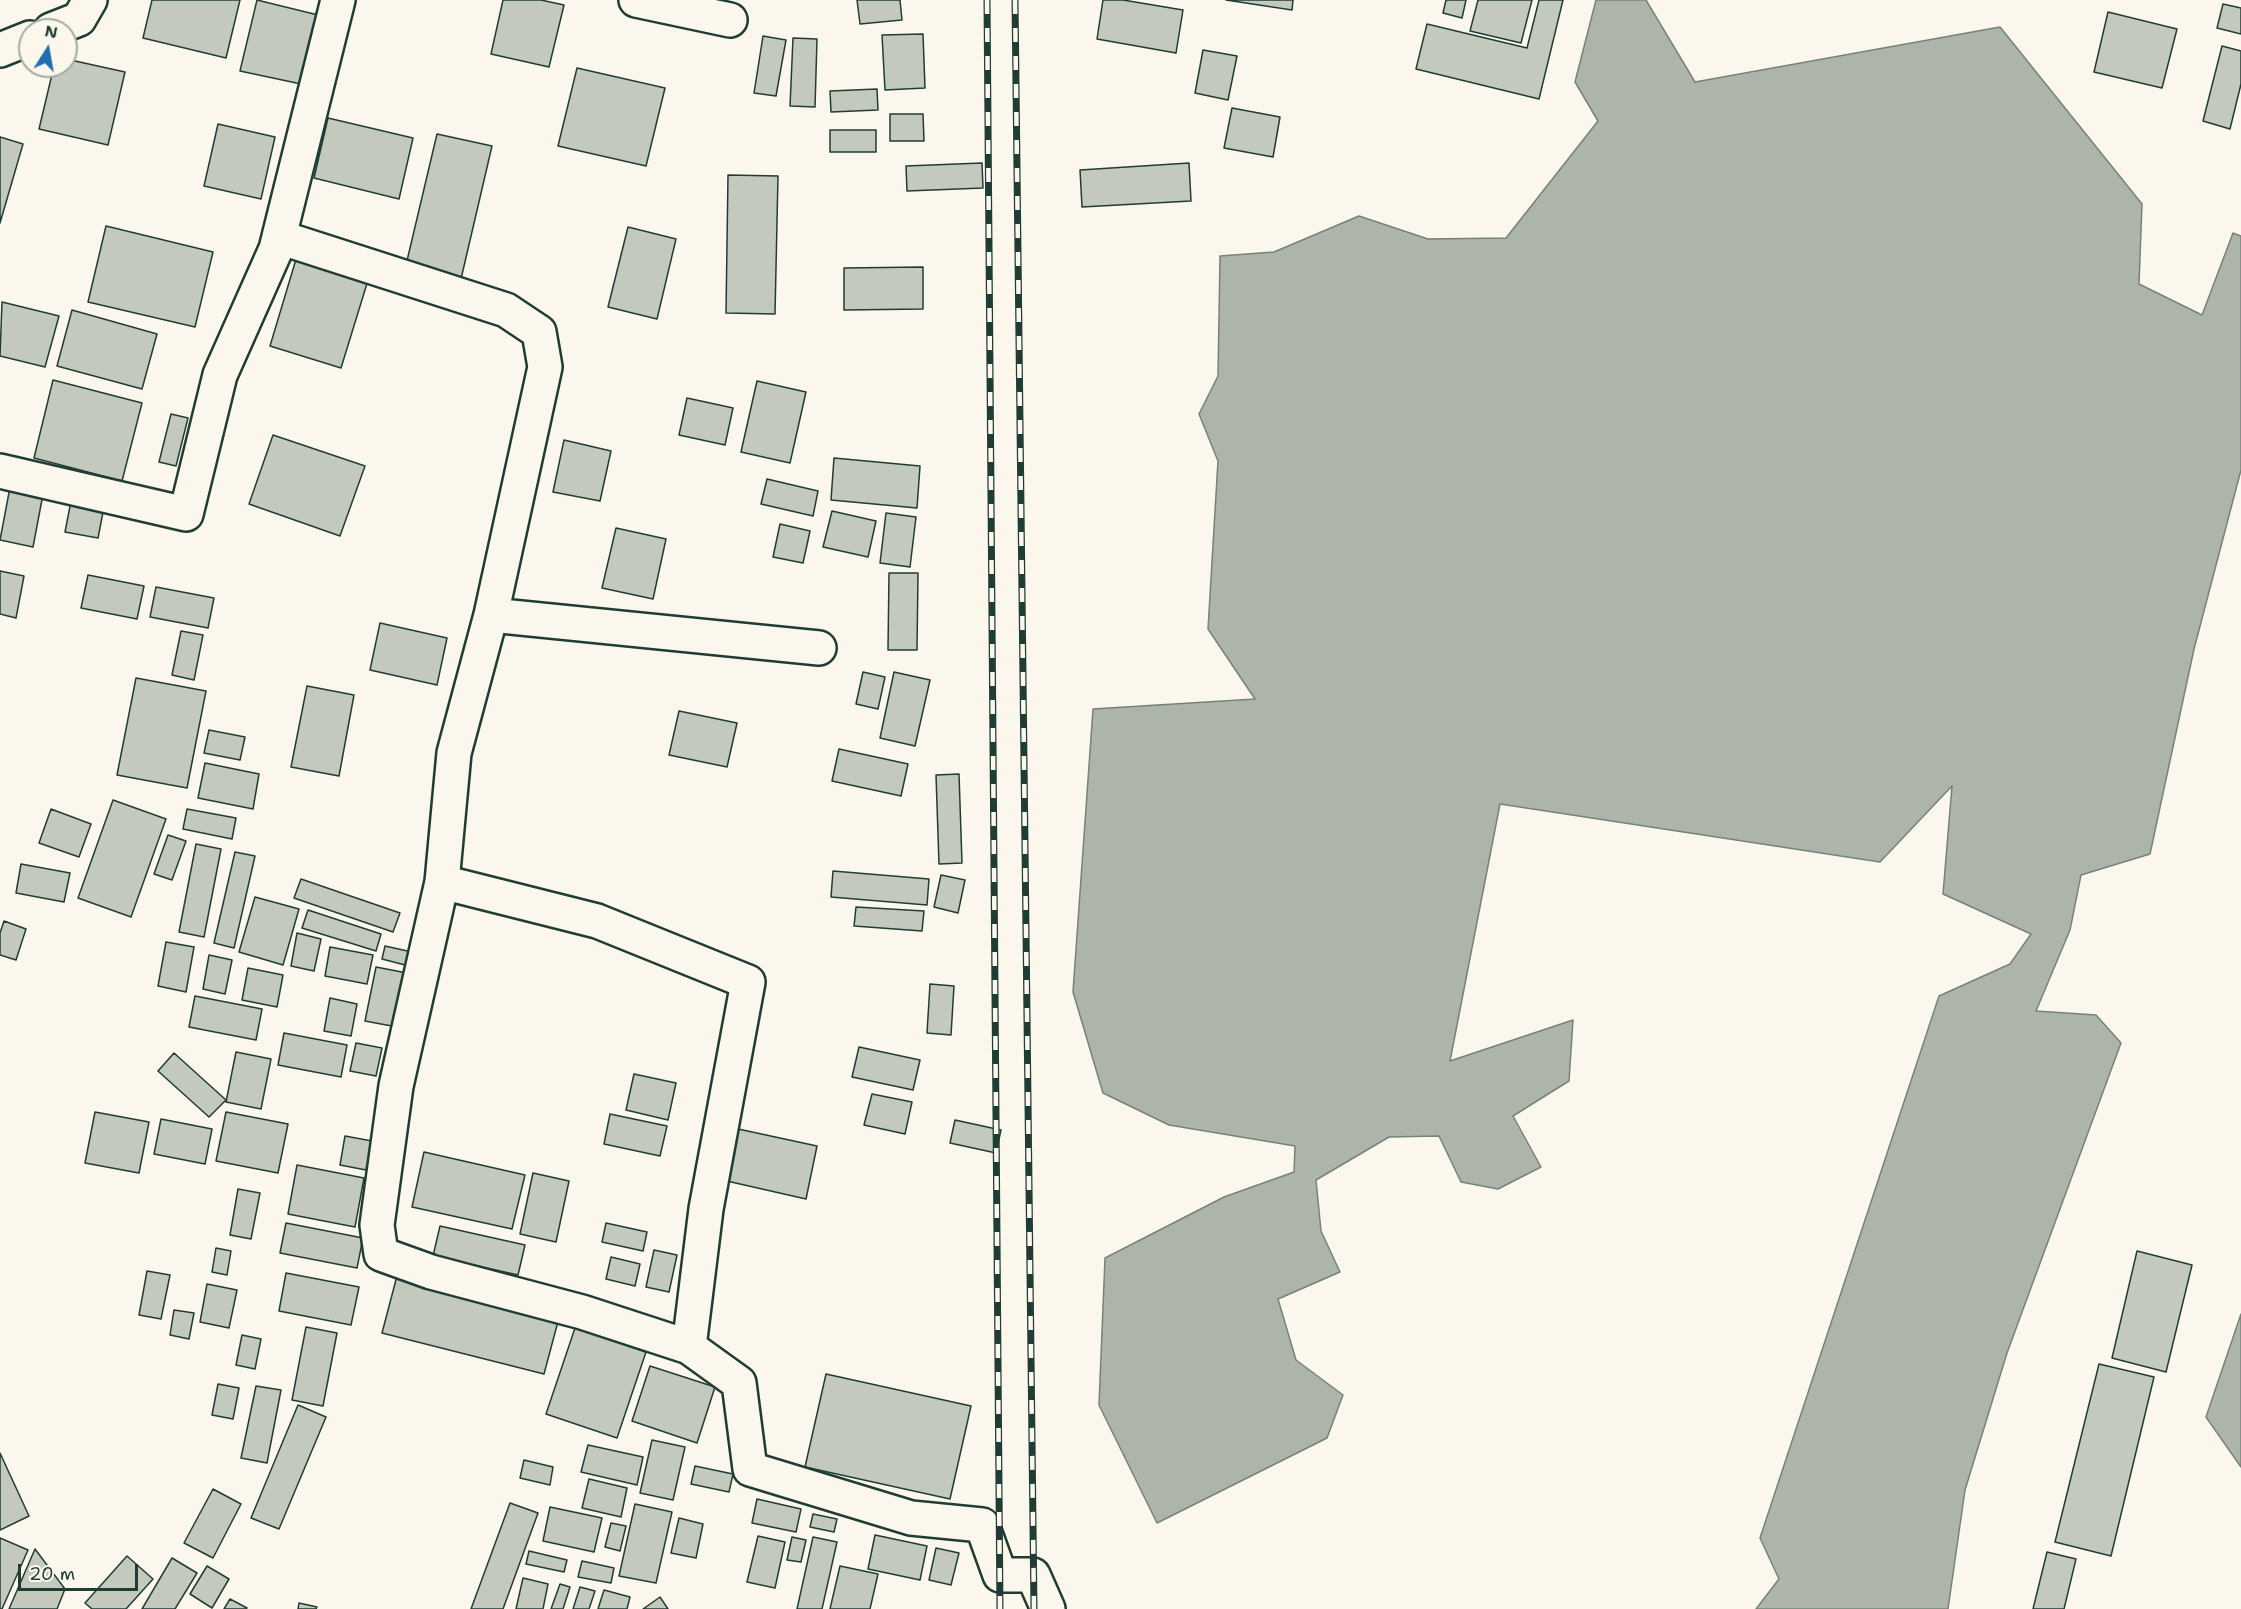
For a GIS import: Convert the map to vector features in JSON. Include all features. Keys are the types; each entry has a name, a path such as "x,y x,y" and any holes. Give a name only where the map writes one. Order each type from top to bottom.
{"street":[{"path":"78,19 90,0"},
{"path":"0,471 186,514 220,375 276,249 339,0"},
{"path":"636,0 730,20"},
{"path":"0,50 18,43"},
{"path":"279,237 506,310 539,332 545,367 491,615 454,753 442,882 396,1086 377,1225 381,1254 431,1272 582,1312 689,1347 739,1383 750,1469 911,1518 982,1526 1000,1575 1033,1575 1048,1609"},
{"path":"491,615 819,648"},
{"path":"442,882 597,921 748,982 706,1209 689,1347"}],"shaded area":[{"path":"1596,0 1646,0 1695,82 2000,27 2142,204 2139,284 2202,315 2233,233 2241,236 2241,470 2194,649 2150,854 2081,875 2070,930 2036,1011 2096,1015 2121,1043 2007,1353 1965,1490 1948,1609 1756,1609 1779,1579 1760,1538 1939,996 2010,964 2031,934 1943,894 1952,786 1880,862 1500,804 1450,1061 1573,1020 1569,1081 1513,1116 1541,1167 1498,1189 1461,1182 1439,1136 1389,1137 1316,1180 1321,1231 1340,1272 1278,1299 1296,1360 1343,1395 1327,1438 1157,1523 1099,1405 1105,1258 1224,1197 1294,1172 1295,1146 1169,1125 1103,1093 1073,992 1093,709 1255,699 1208,629 1218,461 1199,414 1218,376 1220,256 1274,252 1359,216 1428,239 1506,238 1598,121 1575,82"},
{"path":"2241,1314 2241,1467 2206,1417"}],"building":[{"path":"152,0 240,0 226,58 143,38"},
{"path":"257,0 318,15 301,84 240,71"},
{"path":"503,0 541,0 564,5 549,67 491,54"},
{"path":"857,0 900,0 902,20 860,24"},
{"path":"1103,0 1123,0 1183,10 1176,53 1097,39"},
{"path":"1226,0 1293,0 1292,10"},
{"path":"1446,0 1466,0 1462,18 1443,13"},
{"path":"1478,0 1532,0 1521,43 1470,31"},
{"path":"1539,0 1563,0 1539,99 1416,69 1427,24 1527,48"},
{"path":"2223,4 2241,8 2241,34 2217,28"},
{"path":"2108,12 2177,29 2162,88 2094,72"},
{"path":"923,34 925,88 885,90 882,35"},
{"path":"763,36 786,40 776,96 754,93"},
{"path":"793,38 817,39 815,107 790,106"},
{"path":"2222,46 2241,51 2241,84 2230,129 2203,121"},
{"path":"1203,50 1237,56 1228,100 1195,93"},
{"path":"78,62 125,72 108,145 39,129 51,78 78,78"},
{"path":"577,68 665,88 646,166 558,146"},
{"path":"877,89 878,110 831,112 830,91"},
{"path":"1232,108 1280,117 1273,157 1224,148"},
{"path":"890,114 923,114 924,141 890,141"},
{"path":"328,118 413,138 399,199 314,178"},
{"path":"218,124 275,137 261,199 204,186"},
{"path":"830,130 876,130 876,152 830,152"},
{"path":"437,134 492,146 461,279 406,265"},
{"path":"0,137 23,144 0,223"},
{"path":"982,163 983,188 907,191 906,166"},
{"path":"1189,163 1191,201 1082,207 1080,170"},
{"path":"728,175 778,176 775,314 726,313"},
{"path":"106,226 213,252 195,327 88,302"},
{"path":"628,227 676,239 657,319 608,307"},
{"path":"297,256 369,277 341,368 270,346"},
{"path":"923,267 923,309 844,310 844,268"},
{"path":"2,302 59,316 45,367 0,356"},
{"path":"72,310 157,334 142,389 57,366"},
{"path":"53,380 142,403 122,481 34,458"},
{"path":"757,381 806,392 790,463 741,452"},
{"path":"687,398 733,408 725,445 679,435"},
{"path":"171,414 188,418 176,466 159,462"},
{"path":"273,435 365,466 340,536 249,504"},
{"path":"564,440 611,451 600,501 553,492"},
{"path":"834,458 920,466 917,508 831,500"},
{"path":"767,479 818,491 813,516 761,504"},
{"path":"11,482 44,489 33,547 0,540"},
{"path":"71,501 104,507 98,538 65,532"},
{"path":"832,511 876,521 868,557 823,547"},
{"path":"886,513 916,517 910,567 880,563"},
{"path":"780,524 810,531 803,563 773,557"},
{"path":"616,528 666,539 653,599 602,588"},
{"path":"0,571 24,576 16,618 0,614"},
{"path":"889,573 918,573 917,650 888,650"},
{"path":"88,575 144,586 137,619 81,608"},
{"path":"156,587 214,598 208,628 150,617"},
{"path":"380,623 447,638 437,685 370,670"},
{"path":"181,631 203,635 194,680 172,675"},
{"path":"863,672 885,677 878,709 856,704"},
{"path":"894,672 930,680 915,746 880,738"},
{"path":"136,678 206,691 187,788 117,775"},
{"path":"307,686 354,695 339,776 291,767"},
{"path":"679,711 737,723 727,767 669,755"},
{"path":"209,730 245,737 240,760 204,753"},
{"path":"839,749 908,764 901,796 832,781"},
{"path":"205,763 259,774 253,809 198,798"},
{"path":"959,774 962,863 939,864 936,775"},
{"path":"113,800 166,819 131,917 78,898"},
{"path":"51,809 91,824 79,857 39,843"},
{"path":"187,809 236,818 232,839 183,829"},
{"path":"168,835 186,841 172,880 154,874"},
{"path":"196,844 221,849 204,937 179,932"},
{"path":"235,852 255,856 234,948 214,943"},
{"path":"21,864 70,873 64,902 16,893"},
{"path":"833,871 929,879 927,905 831,897"},
{"path":"941,875 965,880 958,913 934,907"},
{"path":"301,879 400,913 393,932 294,898"},
{"path":"255,897 299,909 283,965 239,952"},
{"path":"856,907 924,911 922,931 854,926"},
{"path":"308,910 381,934 376,951 302,928"},
{"path":"4,921 26,929 16,960 0,955 0,933"},
{"path":"297,933 321,939 314,971 291,966"},
{"path":"166,942 194,947 186,992 158,986"},
{"path":"385,946 412,952 409,966 382,959"},
{"path":"330,947 373,955 367,984 325,976"},
{"path":"209,955 232,960 225,994 203,989"},
{"path":"376,967 407,973 397,1027 365,1021"},
{"path":"248,968 283,975 277,1007 242,1000"},
{"path":"930,984 954,986 951,1035 927,1033"},
{"path":"195,996 262,1009 256,1040 189,1027"},
{"path":"330,998 357,1004 351,1036 324,1031"},
{"path":"284,1033 347,1045 341,1077 278,1065"},
{"path":"356,1043 382,1048 376,1076 350,1071"},
{"path":"859,1047 920,1060 913,1090 852,1077"},
{"path":"236,1052 271,1059 261,1109 226,1102"},
{"path":"174,1053 226,1100 209,1117 158,1071"},
{"path":"634,1074 676,1083 668,1120 626,1110"},
{"path":"872,1094 912,1102 905,1134 864,1125"},
{"path":"95,1112 149,1122 139,1173 85,1163"},
{"path":"226,1112 288,1124 278,1173 216,1161"},
{"path":"610,1114 667,1126 660,1156 604,1144"},
{"path":"161,1119 212,1129 205,1164 154,1154"},
{"path":"955,1120 1001,1130 996,1153 950,1143"},
{"path":"729,1127 817,1146 806,1199 718,1179"},
{"path":"345,1136 372,1141 366,1170 340,1165"},
{"path":"424,1152 525,1175 512,1229 412,1207"},
{"path":"297,1165 364,1178 355,1227 288,1214"},
{"path":"533,1173 569,1181 556,1242 520,1234"},
{"path":"238,1189 260,1193 251,1239 230,1235"},
{"path":"286,1223 363,1238 357,1268 280,1253"},
{"path":"606,1223 647,1232 643,1251 602,1242"},
{"path":"440,1226 525,1245 518,1275 433,1256"},
{"path":"216,1248 231,1251 227,1275 212,1272"},
{"path":"654,1250 677,1255 669,1292 646,1287"},
{"path":"2137,1251 2192,1265 2166,1372 2112,1358"},
{"path":"611,1257 640,1264 635,1286 606,1279"},
{"path":"147,1271 170,1275 161,1319 139,1315"},
{"path":"398,1272 560,1314 544,1374 382,1333"},
{"path":"286,1273 359,1287 351,1325 279,1311"},
{"path":"207,1284 237,1290 229,1328 200,1322"},
{"path":"174,1310 194,1313 189,1339 170,1335"},
{"path":"306,1327 337,1333 323,1406 292,1400"},
{"path":"575,1328 646,1352 617,1438 546,1414"},
{"path":"242,1335 261,1339 255,1369 236,1365"},
{"path":"2099,1364 2154,1377 2111,1556 2055,1542"},
{"path":"650,1366 715,1387 697,1443 632,1421"},
{"path":"826,1374 971,1406 950,1499 805,1467"},
{"path":"218,1384 239,1388 233,1419 212,1415"},
{"path":"256,1386 281,1390 267,1463 241,1458"},
{"path":"298,1405 326,1417 279,1529 251,1518"},
{"path":"652,1440 685,1447 673,1500 640,1493"},
{"path":"588,1445 643,1457 637,1485 581,1472"},
{"path":"0,1453 29,1516 0,1530"},
{"path":"524,1460 553,1467 550,1485 520,1478"},
{"path":"695,1466 733,1474 729,1492 691,1484"},
{"path":"589,1479 627,1488 621,1517 582,1508"},
{"path":"213,1489 241,1504 213,1558 184,1543"},
{"path":"757,1499 801,1509 796,1532 752,1523"},
{"path":"510,1503 538,1513 503,1609 471,1609"},
{"path":"635,1504 672,1512 656,1583 619,1576"},
{"path":"550,1507 602,1518 594,1552 543,1541"},
{"path":"813,1514 837,1519 834,1532 810,1527"},
{"path":"679,1518 703,1524 696,1558 671,1553"},
{"path":"611,1523 626,1526 620,1551 605,1547"},
{"path":"875,1535 927,1546 920,1580 868,1569"},
{"path":"758,1536 785,1542 775,1588 747,1582"},
{"path":"792,1537 806,1540 801,1562 787,1560"},
{"path":"813,1537 837,1542 822,1609 797,1609"},
{"path":"0,1538 28,1550 2,1609 0,1609"},
{"path":"936,1548 959,1553 951,1585 929,1580"},
{"path":"35,1549 65,1589 57,1609 9,1609"},
{"path":"529,1551 567,1560 564,1572 526,1564"},
{"path":"2047,1552 2076,1559 2064,1609 2033,1609"},
{"path":"127,1556 153,1579 126,1609 92,1609 85,1603"},
{"path":"172,1558 197,1573 175,1609 142,1609"},
{"path":"582,1561 614,1568 611,1583 578,1577"},
{"path":"207,1566 229,1579 212,1608 190,1594"},
{"path":"840,1566 878,1574 870,1609 830,1609"},
{"path":"523,1578 548,1584 543,1609 516,1609"},
{"path":"560,1584 570,1587 563,1609 551,1609"},
{"path":"580,1587 595,1591 589,1609 573,1609"},
{"path":"604,1590 630,1597 627,1609 598,1609"},
{"path":"660,1597 668,1609 643,1609"},
{"path":"230,1599 247,1608 224,1609"},
{"path":"299,1603 317,1607 316,1609 298,1609"}],"railway":[{"path":"987,0 1000,1609"},
{"path":"1015,0 1034,1609"}]}
